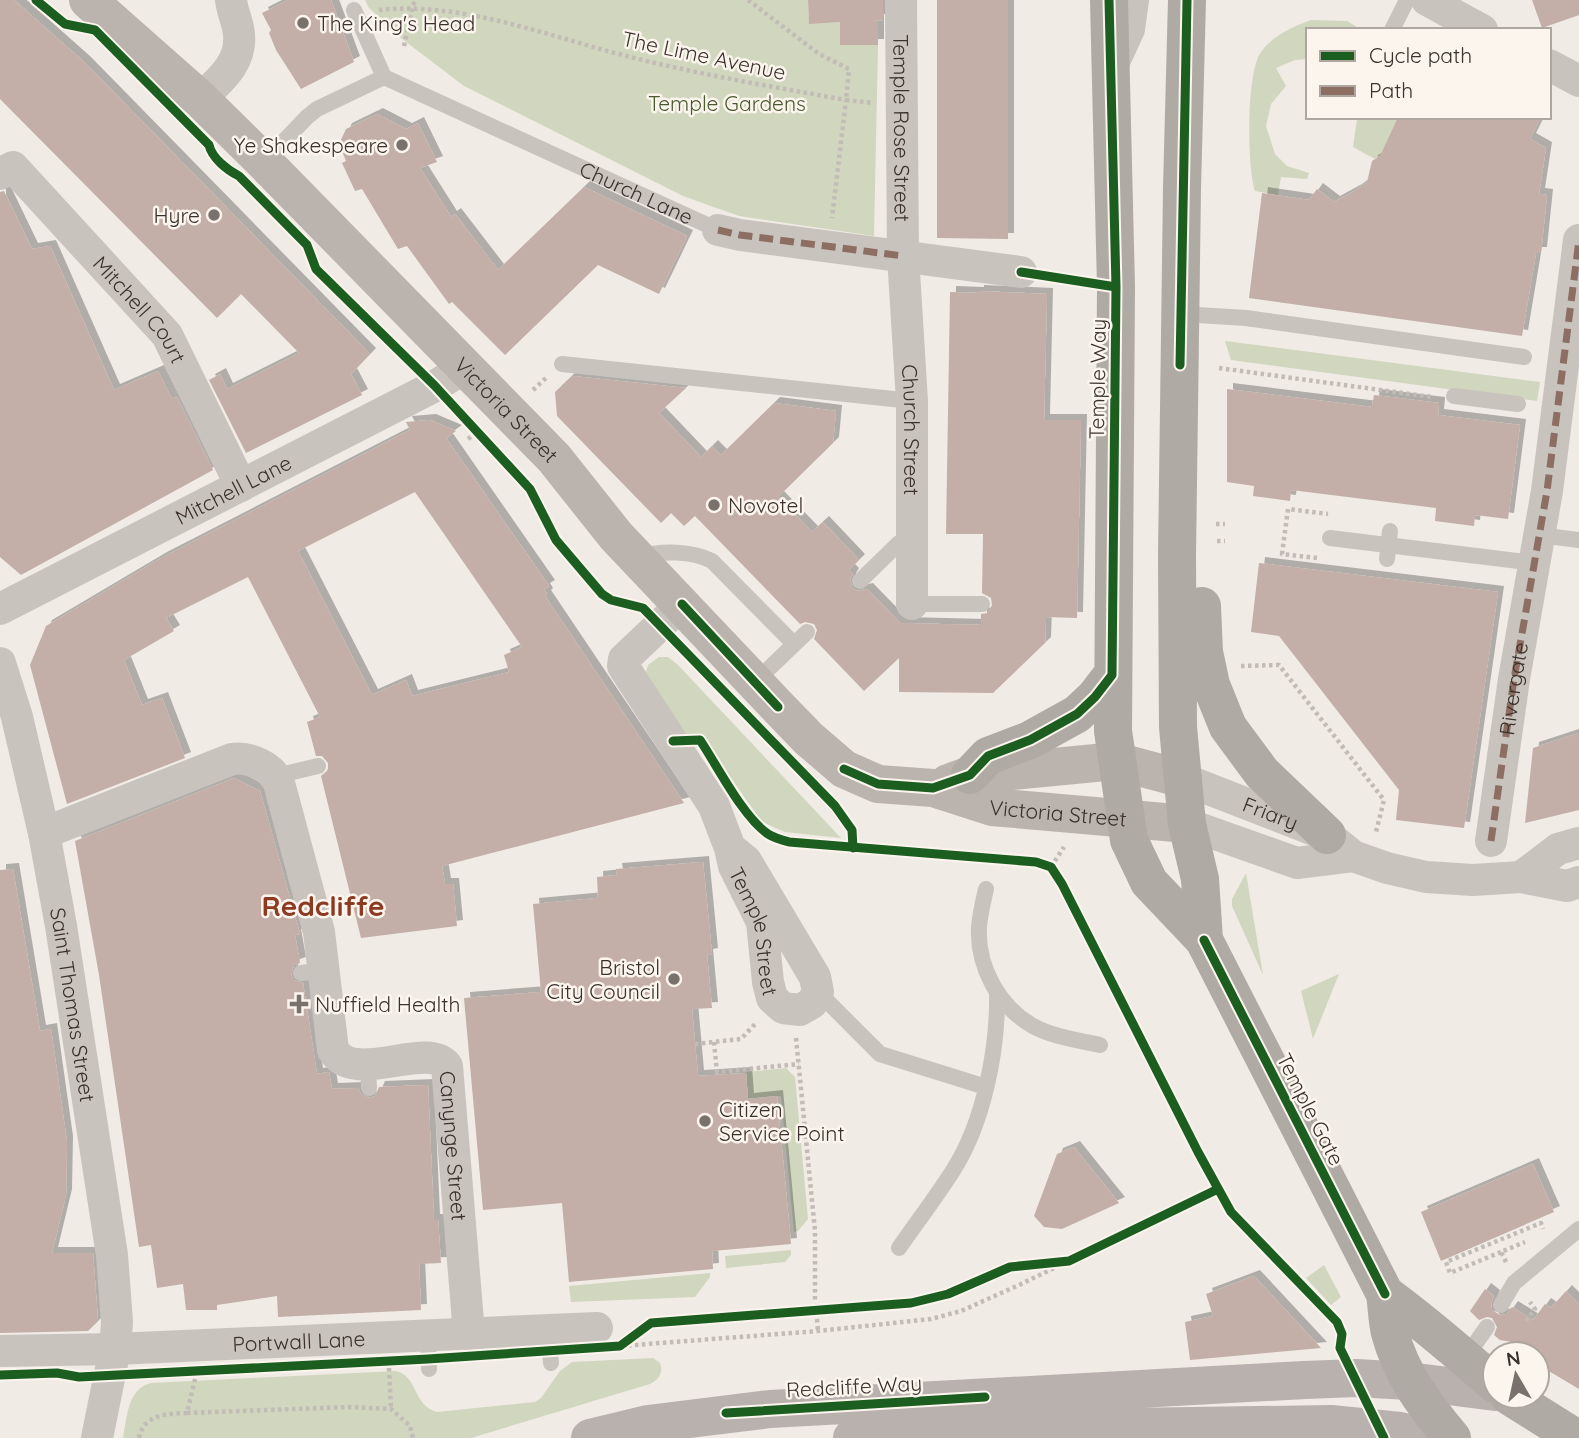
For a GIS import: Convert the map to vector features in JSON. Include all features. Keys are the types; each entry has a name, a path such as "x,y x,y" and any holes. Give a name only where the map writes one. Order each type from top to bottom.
{"highway":[{"name":"Temple Way","path":"1109,0 1116,287 1113,731 1124,817"},
{"path":"1187,0 1177,556 1178,727 1187,824"},
{"path":"1177,556 1202,589 1204,652 1211,685 1228,727 1262,773 1340,846"},
{"path":"970,775 988,756 1030,740 1077,714 1112,675"},
{"name":"Temple Gate","path":"1124,817 1134,855 1149,882 1204,940 1385,1294 1390,1333 1409,1381 1452,1438"},
{"name":"Temple Gate","path":"1187,824 1200,879 1204,940"},
{"name":"Temple Gate","path":"1385,1294 1432,1328 1444,1342 1481,1371"},
{"path":"1531,1410 1576,1438"}],"main road":[{"name":"Victoria Street","path":"88,0 200,99 466,367 554,458 616,536 809,739 845,769 878,783 933,788 992,807 1187,824"},
{"name":"Victoria Street","path":"933,788 970,775 1116,761 1183,779"},
{"name":"Redcliffe Way","path":"590,1438 648,1424 726,1413 985,1397 1356,1378 1409,1381 1481,1390"},
{"path":"852,1438 995,1429 1062,1433 1169,1432 1331,1424 1400,1431 1431,1438"}],"street":[{"path":"200,99 228,72 238,57 240,42 231,0"},
{"name":"Temple Rose Street","path":"901,0 903,256"},
{"path":"1112,68 1129,29 1133,0"},
{"path":"1427,0 1474,18"},
{"path":"1551,66 1579,81"},
{"name":"Mitchell Court","path":"0,174 13,167 167,335 241,486"},
{"name":"Church Lane","path":"718,230 1021,272"},
{"name":"Rivergate","path":"1491,841 1512,687 1547,491 1579,240"},
{"name":"Church Street","path":"903,256 912,401 912,604"},
{"name":"Mitchell Lane","path":"0,609 435,386 466,367"},
{"name":"Temple Street","path":"682,604 624,659 623,666 713,806 730,848 734,866 762,922 772,998 783,1009 800,1010 812,1003 818,992 815,977 746,861 730,848"},
{"name":"Saint Thomas Street","path":"0,663 17,717 44,833 112,1255 117,1322 115,1349 97,1438"},
{"path":"44,833 182,771 240,758 272,771 276,776"},
{"name":"Canynge Street","path":"276,776 319,932 313,972 333,1050 338,1058 368,1076 428,1058 444,1062 447,1066 469,1334"},
{"name":"Friary","path":"1183,779 1340,846 1426,877 1473,880 1521,877 1567,886 1579,882"},
{"name":"Friary","path":"1187,824 1297,863 1340,846"},
{"path":"1521,877 1558,849 1579,843"},
{"name":"Portwall Lane","path":"0,1351 115,1349 429,1355 469,1334 548,1331 608,1341"}],"lane":[{"path":"1393,28 1407,0"},
{"path":"264,162 317,109 384,77 354,10"},
{"name":"Church Lane","path":"384,77 718,230"},
{"path":"1181,314 1246,318 1524,357"},
{"path":"562,364 912,401"},
{"path":"1454,396 1518,404"},
{"path":"1330,538 1388,545 1536,549 1579,540"},
{"path":"860,581 899,543 912,543"},
{"path":"637,558 655,554 697,555 712,561 794,644"},
{"path":"912,604 982,604"},
{"path":"755,682 807,632"},
{"path":"276,776 318,766"},
{"path":"985,889 979,926 980,949 988,976 997,993 1014,1012 1033,1026 1056,1035 1100,1045"},
{"path":"818,992 880,1054 986,1087"},
{"path":"899,1248 956,1166 975,1122 992,1068 998,1023 997,993"},
{"path":"1502,1306 1514,1283 1579,1229"},
{"path":"1465,1357 1487,1327"},
{"path":"548,1331 551,1363"}],"path":[{"path":"404,46 416,0"},
{"path":"748,0 819,54 849,69 828,247"},
{"path":"1021,272 1116,287"},
{"path":"530,393 562,364"},
{"path":"1219,368 1454,400 1454,396"},
{"path":"472,435 483,438"},
{"path":"1216,524 1225,524"},
{"path":"1217,541 1225,541"},
{"path":"1254,666 1279,665 1384,800 1376,832"},
{"path":"1050,869 1064,847"},
{"path":"695,1044 741,1039 750,1028"},
{"path":"795,1035 815,1231 815,1302"},
{"path":"714,1042 717,1072 799,1064"},
{"path":"1213,1180 1224,1200"},
{"path":"608,1341 818,1331 911,1322 961,1311 1218,1189"},
{"path":"1502,1252 1450,1273 1446,1262 1541,1223 1545,1234"},
{"path":"1034,1265 1069,1261"},
{"path":"802,1313 830,1311"},
{"path":"817,1319 818,1331"},
{"path":"608,1341 640,1331"},
{"path":"375,1362 429,1355"},
{"path":"389,1361 391,1409"},
{"path":"185,1372 211,1370"},
{"path":"187,1413 197,1371"},
{"path":"139,1438 145,1423 155,1416 348,1407 391,1409 410,1426 413,1438"}],"green space":[{"name":"Temple Gardens","path":"365,0 808,0 809,23 840,22 840,45 878,45 874,236 739,216 683,196 464,86 401,38 369,8"},
{"path":"1311,20 1347,21 1357,27 1306,28 1306,59 1295,60 1276,68 1286,86 1271,104 1266,126 1275,154 1287,166 1309,173 1307,179 1281,177 1278,195 1255,191 1250,162 1250,99 1256,63 1261,52 1277,36"},
{"path":"1357,119 1397,119 1381,155 1375,159 1353,147"},
{"path":"1225,341 1540,382 1537,401 1231,360"},
{"path":"659,657 668,657 678,665 841,838 785,832 762,822 702,737 678,734 645,675 648,665"},
{"path":"1246,873 1263,975 1232,906 1232,899"},
{"path":"1339,974 1313,1039 1301,991"},
{"path":"786,1068 795,1077 808,1219 794,1232 781,1096 748,1099 746,1072"},
{"path":"791,1250 791,1255 785,1262 726,1268 725,1256"},
{"path":"1324,1265 1341,1297 1331,1305 1306,1278"},
{"path":"710,1273 710,1277 695,1297 571,1302 569,1286"},
{"path":"653,1358 660,1363 661,1373 650,1384 471,1438 123,1438 127,1413 133,1398 143,1386 151,1383 396,1371 408,1379 429,1409 437,1412 535,1402 541,1398 560,1371 572,1362"}],"building":[{"path":"0,0 14,0 84,62 370,354 351,374 362,395 246,453 209,380 220,374 227,389 299,353 241,294 217,318 0,99"},
{"path":"288,0 331,0 354,62 301,89 276,50 269,33 271,30 262,13"},
{"path":"808,0 883,0 883,20 872,21 878,21 878,45 840,45 840,22 809,24"},
{"path":"937,0 1008,0 1008,239 937,238"},
{"path":"1532,0 1579,0 1579,15 1542,28"},
{"path":"377,114 406,129 418,123 437,162 420,168 451,217 455,214 498,270 584,187 687,236 659,294 598,265 505,355 452,302 449,304 407,246 398,249 362,189 355,191 342,163 346,161 339,144 346,129"},
{"path":"1397,119 1540,119 1530,139 1546,148 1539,194 1547,195 1541,253 1536,253 1522,336 1249,298 1262,193 1309,200 1317,189 1334,202 1367,182 1372,161 1380,156"},
{"path":"4,191 32,249 50,246 114,390 158,371 172,399 177,397 213,470 21,575 0,557 0,192"},
{"path":"950,292 1047,294 1044,420 1081,420 1077,618 1046,617 1045,643 993,693 899,692 899,658 864,691 814,639 817,630 814,624 800,624 695,516 684,526 671,513 661,523 557,416 555,392 572,376 686,388 659,413 701,457 712,446 721,455 774,403 836,411 833,443 778,497 812,532 823,522 859,560 849,570 853,574 850,579 852,588 858,591 867,589 900,623 981,625 981,614 988,613 992,605 991,598 982,593 983,534 946,534"},
{"path":"1227,389 1372,407 1374,395 1439,403 1438,415 1520,425 1508,519 1475,515 1474,526 1435,521 1436,508 1291,490 1290,501 1253,496 1254,486 1227,482"},
{"path":"430,420 456,431 446,438 549,586 544,589 547,594 545,596 684,803 442,866 445,884 453,884 457,926 361,938 321,776 328,770 328,763 322,756 316,756 307,722 320,717 248,577 166,618 174,631 124,660 142,705 162,698 185,758 67,804 30,665 46,626 161,558 410,430 406,422","holes":["415,492 522,647 504,655 509,672 412,696 406,680 372,695 298,551"]},
{"path":"1259,563 1498,592 1464,828 1396,820 1399,790 1279,636 1251,632"},
{"path":"1579,733 1579,810 1525,823 1533,748"},
{"path":"234,778 260,791 300,934 295,935 300,963 294,965 291,974 293,980 303,983 317,1074 329,1072 332,1089 358,1088 361,1094 369,1098 375,1096 379,1087 428,1085 434,1220 438,1220 441,1263 419,1264 421,1310 278,1317 277,1296 217,1305 217,1310 186,1310 183,1284 157,1288 151,1245 139,1247 99,975 75,841"},
{"path":"703,862 712,954 707,955 712,1008 692,1009 698,1076 746,1073 748,1099 777,1096 791,1244 712,1251 713,1269 569,1282 562,1203 483,1210 464,998 541,992 533,904 598,898 597,877 617,875 616,869"},
{"path":"13,869 40,1031 51,1029 67,1142 66,1195 52,1253 93,1253 98,1321 88,1331 0,1333 0,870"},
{"path":"1074,1147 1119,1203 1062,1229 1044,1227 1034,1216 1057,1154"},
{"path":"1533,1164 1554,1212 1441,1261 1421,1212"},
{"path":"1254,1276 1321,1348 1190,1360 1185,1322 1213,1316 1206,1294"},
{"path":"1485,1289 1494,1296 1492,1310 1500,1315 1507,1314 1512,1307 1533,1320 1545,1304 1551,1308 1566,1291 1579,1304 1579,1389 1551,1372 1551,1340 1500,1340 1494,1335 1497,1327 1492,1318 1479,1320 1470,1311"}],"marked path":[{"path":"718,230 903,256"},
{"path":"1491,841 1514,679 1547,491 1579,240"}],"cycle path":[{"path":"36,0 65,24 95,30 209,145 221,163 239,176 307,245 316,269 435,386 530,489 556,540 602,594 611,600 643,608 835,806 852,830 853,848"},
{"path":"844,769 878,784 933,788 970,775 988,756 1030,740 1077,714 1112,675 1116,287 1109,0"},
{"path":"1180,365 1187,0"},
{"path":"1021,272 1116,287"},
{"path":"682,604 778,707"},
{"path":"673,741 700,740 749,816 768,834 778,839 1036,862 1051,867 1231,1212 1337,1322 1342,1334 1340,1348 1384,1438"},
{"path":"1204,940 1385,1294"},
{"path":"0,1375 57,1373 79,1377 620,1346 651,1323 911,1303 948,1294 1010,1267 1069,1261 1218,1189"},
{"path":"726,1413 985,1397"}],"place":[{"name":"The King's Head","path":"303,23"},
{"name":"Ye Shakespeare","path":"402,145"},
{"name":"Hyre","path":"214,215"},
{"name":"Novotel","path":"714,505"},
{"name":"Bristol City Council","path":"674,979"},
{"name":"Nuffield Health","path":"299,1004"},
{"name":"Citizen Service Point","path":"705,1121"}],"district":[{"name":"Redcliffe","path":"323,905"}]}
